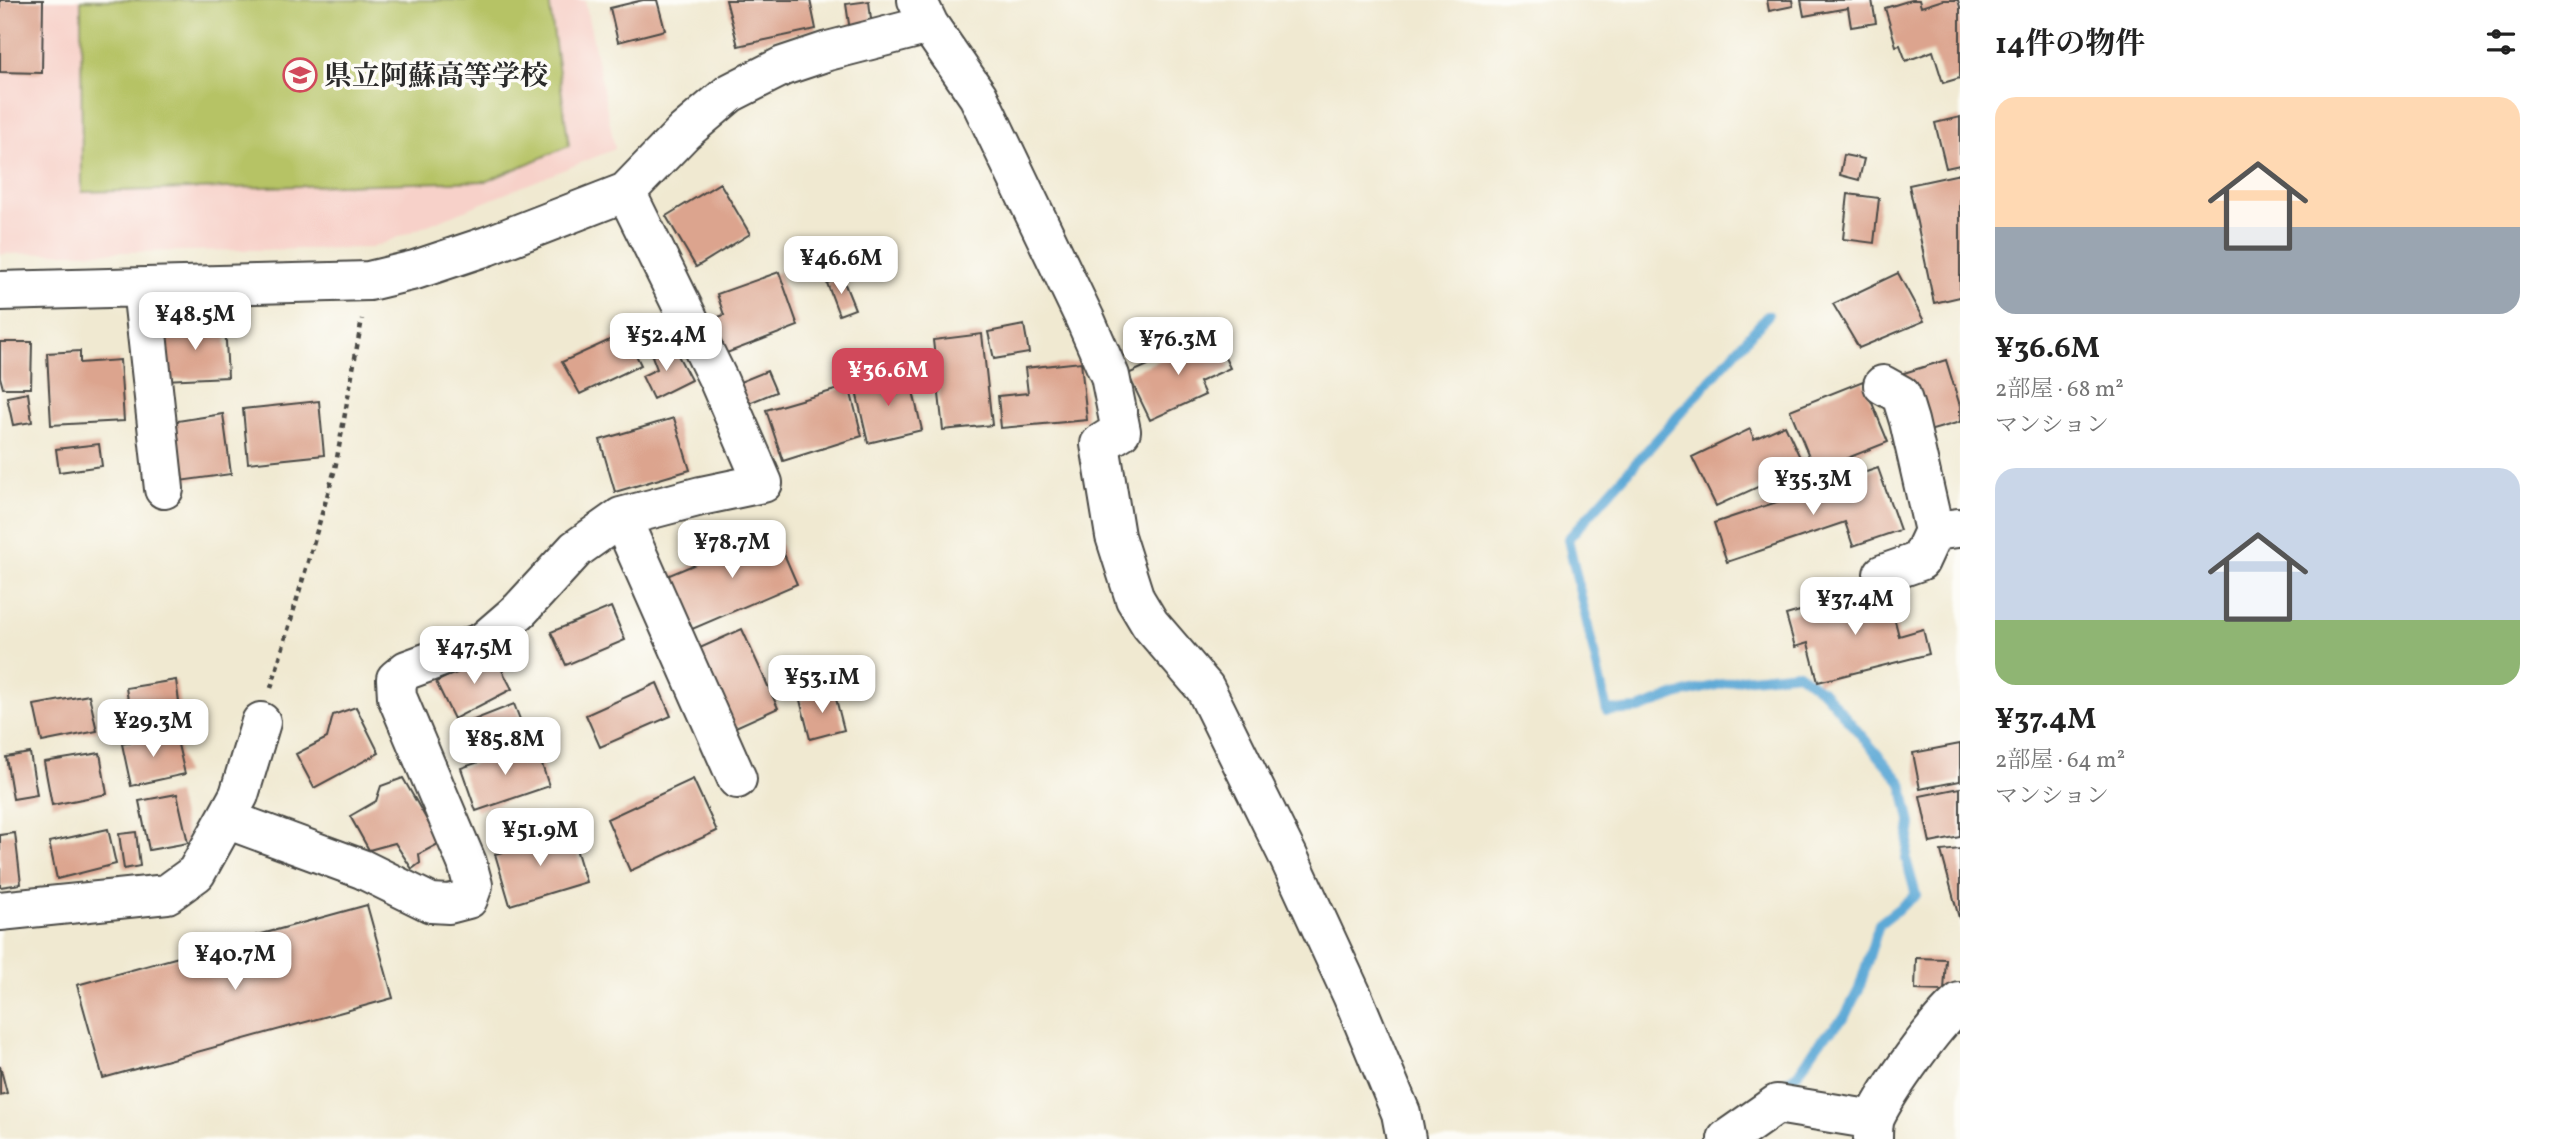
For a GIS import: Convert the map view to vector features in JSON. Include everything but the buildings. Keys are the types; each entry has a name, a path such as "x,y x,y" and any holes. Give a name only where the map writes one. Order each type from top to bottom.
{"street":[{"path":"0,292 369,281 415,270 626,192 684,132 730,93 783,66 923,13 978,96 1110,376 1121,431 1100,444 1115,536 1135,599 1150,624 1205,688 1288,856 1352,995 1401,1113 1406,1139"},
{"path":"226,820 362,869 431,903 449,904 468,899 473,885 467,863 397,697 396,679 407,670 483,642 520,610 576,549 621,517 763,482 718,379 626,192"},
{"path":"142,288 164,489"},
{"path":"1882,385 1901,395 1947,530 1920,561 1882,574"},
{"path":"621,517 737,779"},
{"path":"0,911 167,894 196,873 239,795 261,722"},
{"path":"1727,1139 1777,1104 1873,1129 1909,1063 1951,1009 1960,1002"}],"path":[{"path":"261,722 335,470 369,281"}],"shaded area":[{"name":"県立阿蘇高等学校","path":"0,0 585,0 615,149 371,248 0,254"}],"green space":[{"name":"県立阿蘇高等学校","path":"81,0 549,0 569,146 487,181 82,192"}],"waterway":[{"path":"1768,315 1568,539 1607,711 1639,709 1676,695 1742,679 1798,673 1825,693 1902,783 1911,824 1906,859 1916,895 1879,924 1859,989 1844,1018 1821,1040 1798,1073 1770,1093"}],"place":[{"name":"県立阿蘇高等学校","path":"300,75"}]}
